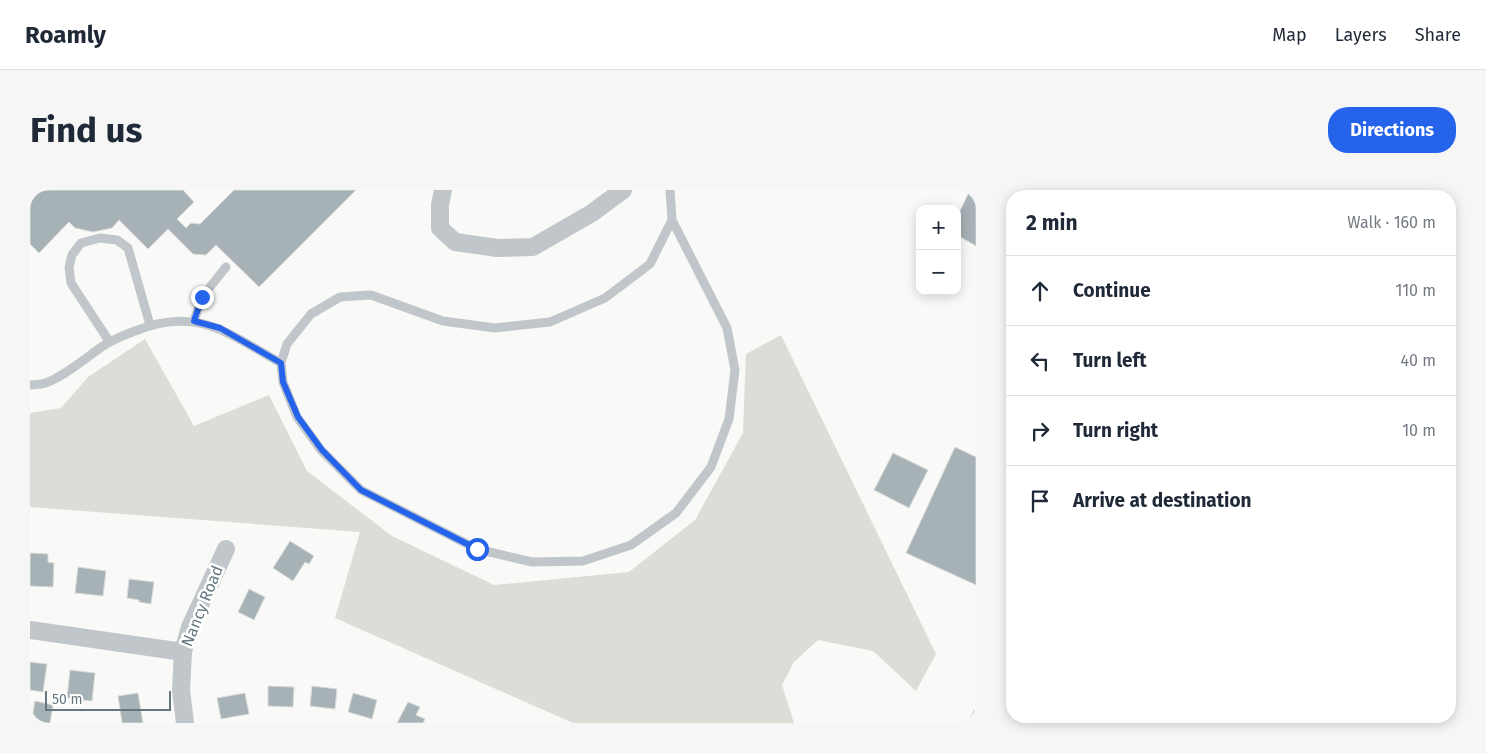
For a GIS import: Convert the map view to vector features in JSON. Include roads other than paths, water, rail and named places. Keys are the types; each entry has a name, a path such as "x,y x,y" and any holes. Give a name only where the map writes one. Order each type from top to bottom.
{"street":[{"path":"443,190 440,205 440,228 455,242 497,248 532,247 592,213 622,190"},
{"name":"Nancy Road","path":"185,723 181,690 183,652 190,627 226,549"},
{"path":"30,630 183,652"}],"lane":[{"path":"670,190 672,220 727,328 734,370 729,419 710,467 676,513 631,545 583,561 532,562 477,549 361,490 322,450 298,417 283,382 281,363 286,344 311,314 340,297 371,295 443,321 495,328 550,322 605,298 650,264 672,220"},
{"path":"109,341 71,284 69,267 72,255 81,243 100,238 117,240 128,248 150,325"},
{"path":"194,321 202,297 226,267"},
{"path":"30,385 45,383 82,361 109,341 163,322 194,321 220,328 281,363"}]}
